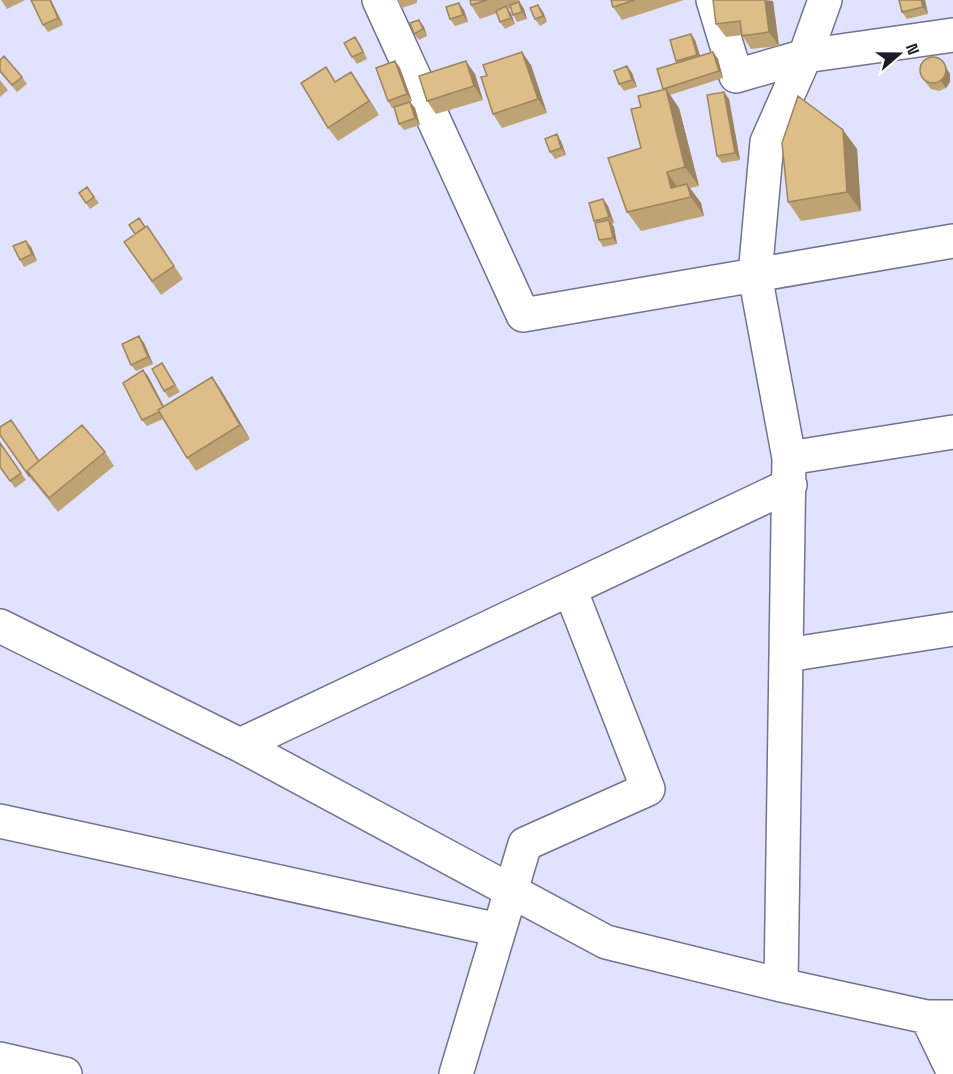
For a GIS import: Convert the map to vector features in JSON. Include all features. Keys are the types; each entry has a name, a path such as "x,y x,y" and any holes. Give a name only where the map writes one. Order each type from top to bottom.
{"street":[{"path":"380,0 523,315 953,241"},
{"path":"713,0 736,76 805,56 953,35"},
{"path":"781,985 789,472 755,275 767,142 805,56 825,0"},
{"path":"240,745 570,589 789,472 953,432"},
{"path":"456,1074 525,844 648,789 570,589"},
{"path":"0,626 240,745 606,942 781,985 940,1017 953,1071"},
{"path":"787,655 953,629"},
{"path":"0,821 499,930"},
{"path":"0,1059 65,1074"}],"building":[{"path":"31,0 50,0 58,18 43,25"},
{"path":"470,0 487,0 471,5"},
{"path":"611,0 635,0 613,7"},
{"path":"713,0 765,0 769,32 742,36 740,21 716,24"},
{"path":"899,0 921,0 923,7 902,12"},
{"path":"519,2 522,12 513,15 510,5"},
{"path":"459,3 463,15 450,19 446,7"},
{"path":"538,5 543,16 535,19 530,8"},
{"path":"506,6 511,18 500,22 496,11"},
{"path":"419,20 423,29 414,34 410,23"},
{"path":"691,34 697,55 676,61 670,40"},
{"path":"355,37 363,52 352,57 344,43"},
{"path":"522,52 538,99 493,114 481,77 487,76 483,65"},
{"path":"713,52 719,71 663,89 657,69"},
{"path":"4,56 22,77 12,85 0,71 0,60"},
{"path":"933,57 942,61 946,70 942,79 933,83 924,79 920,70 924,61"},
{"path":"395,61 407,94 388,101 376,68"},
{"path":"466,61 474,86 427,101 419,76"},
{"path":"627,66 632,80 619,84 614,71"},
{"path":"326,67 335,82 351,72 369,101 328,128 301,83"},
{"path":"666,89 685,167 667,172 671,188 687,184 691,197 627,212 608,158 641,148 631,109 641,107 638,96"},
{"path":"724,92 735,153 717,156 707,95"},
{"path":"798,96 843,130 847,192 788,202 782,143"},
{"path":"410,102 415,118 399,124 394,107"},
{"path":"557,134 561,148 550,152 545,139"},
{"path":"87,187 94,197 86,203 79,193"},
{"path":"603,199 609,217 594,221 589,203"},
{"path":"139,218 145,227 135,234 129,225"},
{"path":"609,220 613,238 599,240 595,223"},
{"path":"147,226 174,266 152,281 124,242"},
{"path":"26,241 32,254 20,260 13,246"},
{"path":"139,336 148,357 131,365 122,344"},
{"path":"162,363 175,385 164,391 152,369"},
{"path":"143,370 163,407 158,410 159,412 142,420 123,383"},
{"path":"212,377 240,425 187,458 158,410"},
{"path":"11,420 39,461 27,471 29,476 0,435 0,427"},
{"path":"82,425 105,452 49,498 27,471"},
{"path":"0,443 21,473 10,481 0,467"}]}
